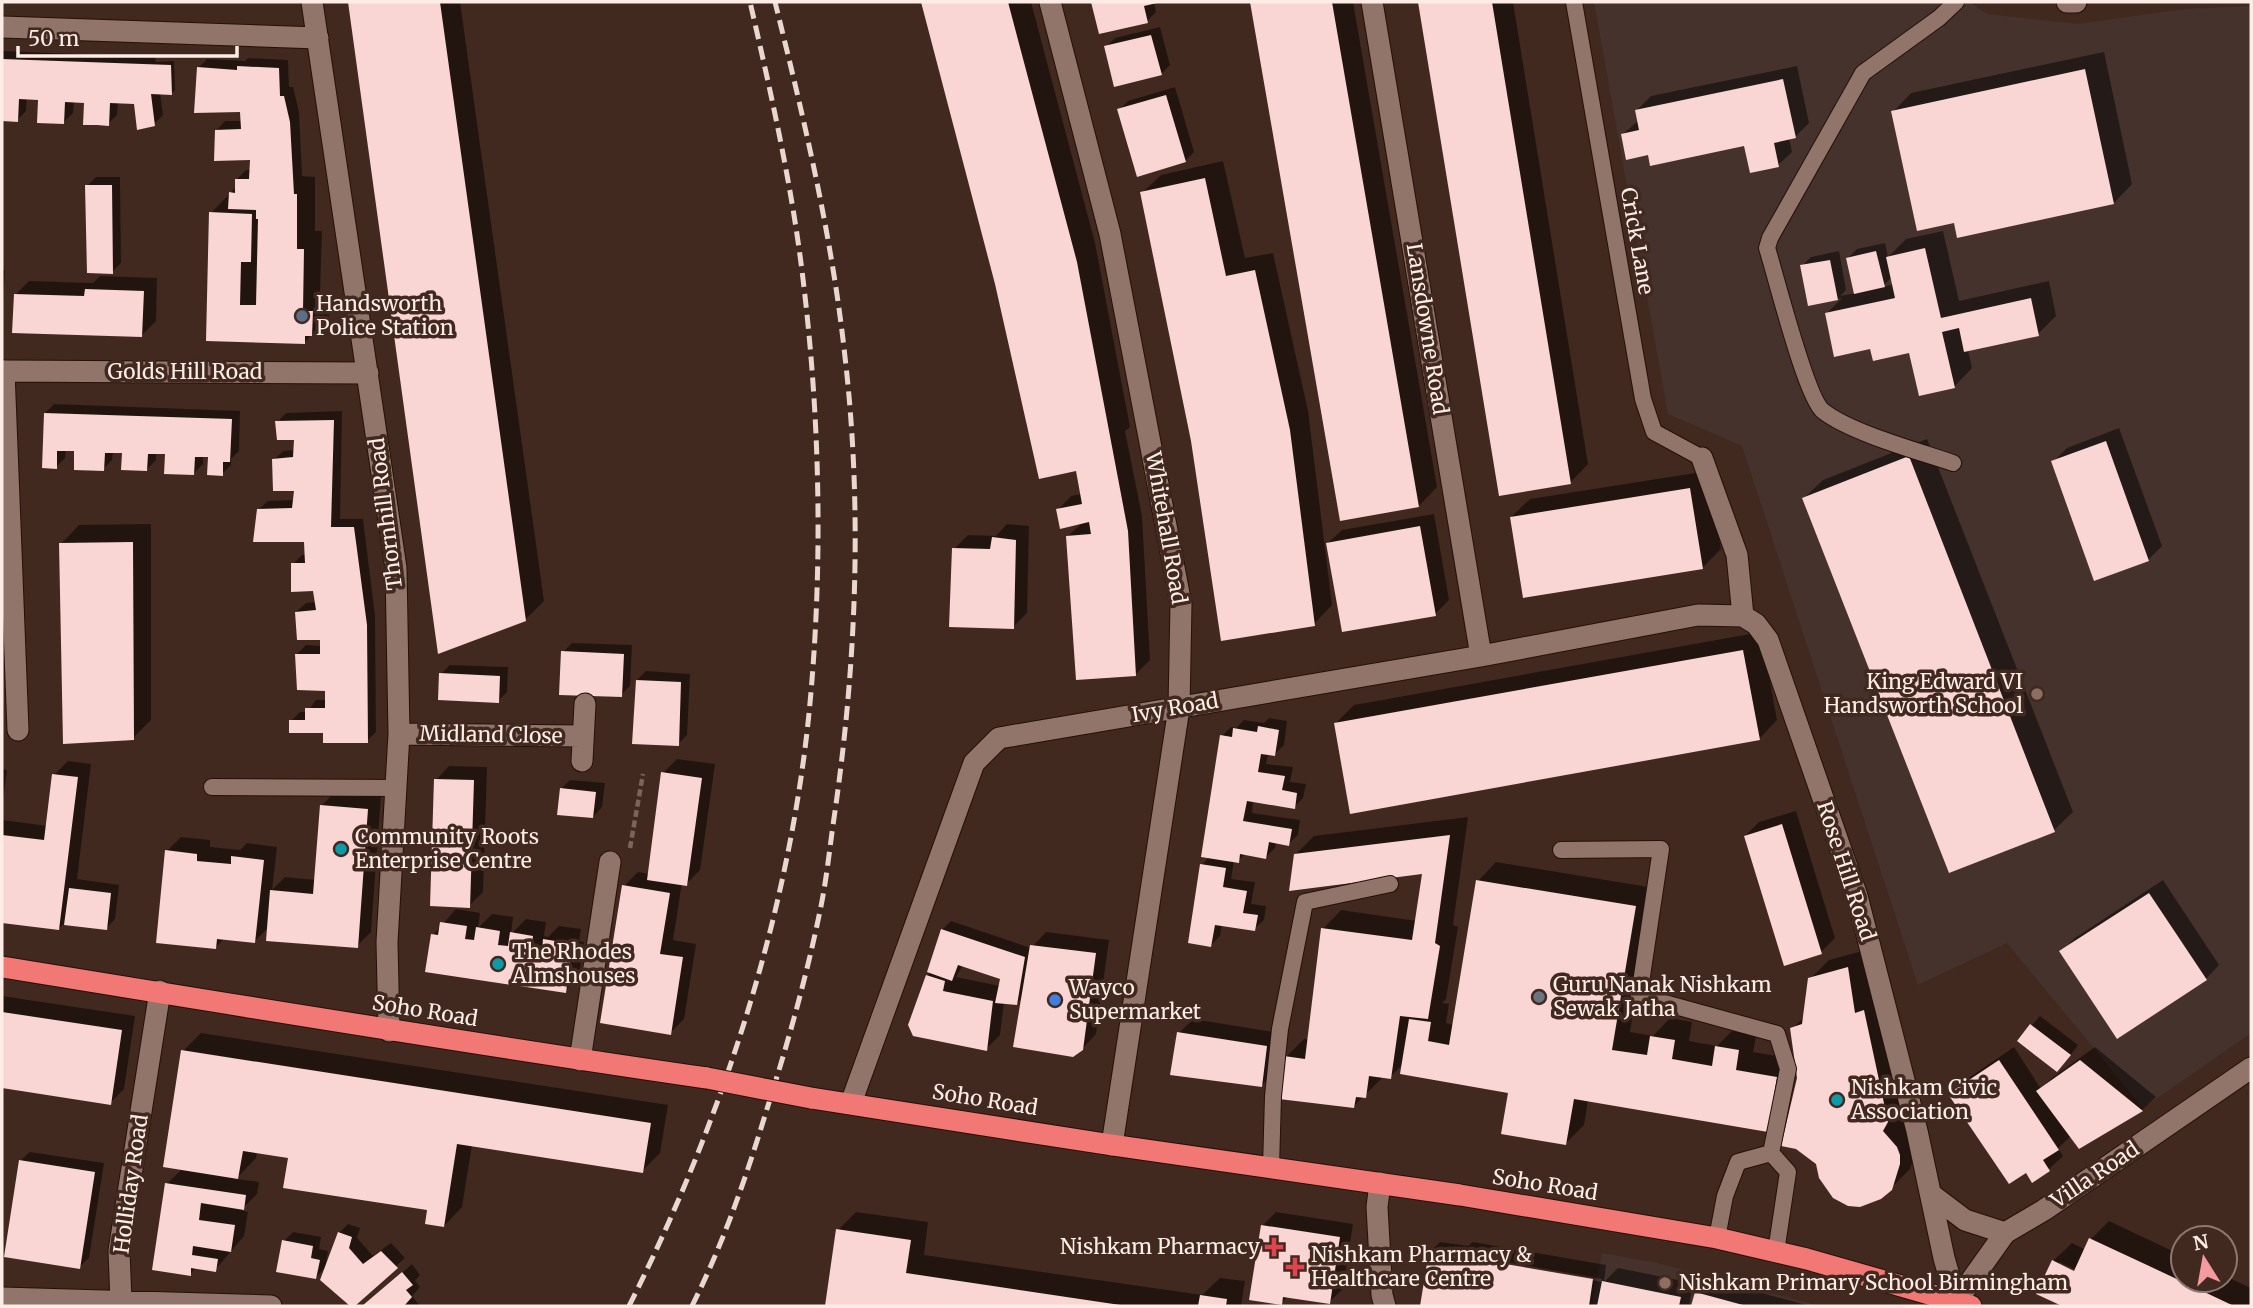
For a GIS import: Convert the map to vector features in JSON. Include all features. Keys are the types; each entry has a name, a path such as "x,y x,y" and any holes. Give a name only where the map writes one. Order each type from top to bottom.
{"highway":[{"name":"Soho Road","path":"2,967 160,991 389,1031 707,1078 811,1098 1380,1183 1717,1238 1960,1304"}],"street":[{"name":"Thornhill Road","path":"312,2 396,568 399,734 387,942 389,1031"},
{"name":"Whitehall Road","path":"1050,2 1110,234 1181,604 1179,708 1112,1145"},
{"name":"Lansdowne Road","path":"1372,2 1481,656"},
{"path":"2067,2 2076,2"},
{"path":"2,27 318,38"},
{"path":"3,371 18,730"},
{"name":"Golds Hill Road","path":"3,371 368,373"},
{"path":"1702,458 1737,555 1743,616"},
{"name":"Ivy Road","path":"851,1103 974,763 999,738 1481,656 1698,615 1743,616"},
{"name":"Rose Hill Road","path":"1743,616 1756,624 1768,640 1857,896 1932,1195 1944,1258 1960,1304"},
{"name":"Midland Close","path":"582,761 585,704"},
{"name":"Midland Close","path":"399,734 583,736"},
{"path":"580,1060 610,862"},
{"name":"Holliday Road","path":"121,1301 119,1251 160,991"},
{"name":"Villa Road","path":"1960,1304 2005,1233 2054,1203 2251,1068"},
{"path":"1380,1183 1377,1207 1382,1295 1385,1306"},
{"path":"1932,1195 1965,1220 2005,1233"},
{"path":"2,1298 271,1306"}],"lane":[{"name":"Crick Lane","path":"1574,2 1643,399 1654,432 1702,458"},
{"path":"1953,463 1848,426 1821,410 1807,384 1767,248 1770,238 1863,73 1939,18 1956,2"},
{"path":"212,787 396,788"},
{"path":"1561,850 1661,849 1639,996 1777,1034 1788,1069 1771,1153"},
{"path":"1271,1168 1273,1096 1280,1029 1305,902 1390,884"},
{"path":"1717,1238 1725,1196 1738,1162 1771,1153"},
{"path":"1771,1153 1788,1172 1776,1252"}],"path":[{"path":"610,862 628,857 643,774"}],"shaded area":[{"name":"King Edward VI Handsworth School","path":"1594,2 1970,2 1987,14 2077,24 2185,9 2251,6 2251,1033 2143,1108 2007,943 1918,985 1742,446 1668,414"},
{"name":"Nishkam Primary School Birmingham","path":"1602,1253 1657,1263 1820,1306 1592,1306"}],"building":[{"path":"348,2 440,2 526,621 438,654"},
{"path":"921,2 1008,2 1077,262 1128,531 1136,676 1076,680 1066,536 1091,534 1089,522 1060,529 1056,509 1082,504 1076,471 1039,479 995,284"},
{"path":"1091,2 1157,3 1144,6 1148,23 1099,34"},
{"path":"1250,2 1332,2 1419,507 1340,521"},
{"path":"1418,2 1492,2 1571,484 1499,496"},
{"path":"1151,35 1162,75 1114,87 1104,46"},
{"path":"2,59 171,65 172,95 151,94 155,126 137,130 134,104 110,103 109,126 83,125 84,103 65,102 64,124 37,123 38,100 19,99 18,122 2,121"},
{"path":"237,66 279,68 280,96 284,96 290,122 294,194 297,194 297,249 304,249 303,311 313,311 312,336 305,336 305,344 206,341 209,212 252,214 251,262 241,262 240,305 256,305 256,210 228,209 229,192 235,193 235,179 249,179 250,160 214,161 215,130 241,129 240,112 194,113 197,67 237,70"},
{"path":"2085,69 2114,204 1957,238 1954,223 1917,231 1891,111"},
{"path":"1783,79 1796,138 1774,143 1779,167 1750,173 1744,146 1650,166 1648,155 1626,160 1621,134 1639,130 1635,110"},
{"path":"1166,95 1186,162 1137,177 1117,109"},
{"path":"1205,178 1226,276 1255,270 1290,430 1315,626 1221,641 1191,441 1140,192"},
{"path":"85,185 112,185 113,274 87,273"},
{"path":"1925,248 1941,318 2031,298 2039,336 1964,352 1959,328 1942,332 1955,388 1919,396 1909,353 1873,361 1870,349 1834,357 1825,313 1895,298 1886,257"},
{"path":"1876,251 1885,287 1854,294 1846,258"},
{"path":"1830,260 1838,300 1808,306 1800,265"},
{"path":"85,289 144,291 142,337 12,333 14,294 84,296"},
{"path":"44,413 232,419 230,462 223,462 223,476 207,475 208,457 195,457 194,475 164,474 165,454 148,454 147,471 121,470 122,453 105,453 104,471 74,470 74,451 57,451 57,469 42,468"},
{"path":"334,420 331,527 354,527 367,625 368,743 323,743 323,733 289,733 289,720 305,720 305,708 325,708 325,691 297,690 295,654 320,654 320,640 297,640 295,612 316,610 313,591 291,592 291,563 305,563 304,542 253,542 257,509 292,508 294,491 273,491 272,459 293,457 294,440 277,440 275,421"},
{"path":"2106,441 2149,561 2094,581 2051,461"},
{"path":"1909,456 2055,832 1949,873 1802,498"},
{"path":"1690,488 1703,569 1523,598 1510,517"},
{"path":"1420,526 1436,616 1342,632 1326,543"},
{"path":"992,537 1016,540 1014,629 949,627 952,548 990,549"},
{"path":"133,542 134,740 63,744 59,543"},
{"path":"1743,650 1760,740 1350,814 1334,723"},
{"path":"561,651 624,654 622,697 559,695"},
{"path":"439,673 500,676 499,703 438,700"},
{"path":"636,680 681,682 679,746 632,744"},
{"path":"1258,726 1279,730 1275,756 1261,754 1258,772 1285,776 1282,790 1297,793 1295,809 1247,801 1243,821 1292,829 1289,846 1269,842 1266,859 1240,854 1239,863 1201,857 1220,735 1232,737 1233,728 1257,732"},
{"path":"661,772 702,778 687,886 647,880"},
{"path":"52,774 78,777 59,930 2,923 2,835 44,840"},
{"path":"434,779 474,780 470,908 430,906"},
{"path":"560,788 596,792 593,818 557,815"},
{"name":"Community Roots Enterprise Centre","path":"320,805 368,809 358,948 266,941 270,890 313,894"},
{"path":"1782,824 1822,954 1784,966 1744,836"},
{"path":"1450,835 1435,943 1440,946 1428,1019 1400,1016 1391,1079 1369,1076 1366,1098 1356,1097 1354,1108 1279,1099 1284,1056 1305,1059 1321,928 1412,940 1422,874 1289,891 1294,854"},
{"path":"165,850 197,854 197,861 231,864 231,856 264,860 255,943 217,939 216,949 156,943"},
{"path":"1200,864 1226,868 1223,887 1247,891 1243,913 1258,915 1255,931 1215,925 1211,947 1188,943"},
{"name":"Guru Nanak Nishkam Sewak Jatha","path":"1476,880 1636,906 1612,1050 1647,1055 1650,1036 1675,1040 1672,1059 1712,1066 1715,1046 1739,1050 1736,1070 1777,1077 1768,1132 1574,1099 1566,1145 1501,1134 1508,1093 1400,1074 1409,1019 1431,1022 1428,1041 1449,1045"},
{"path":"622,885 670,893 660,954 683,957 671,1035 600,1023"},
{"path":"69,888 111,893 107,930 64,925"},
{"path":"2149,893 2207,980 2117,1039 2059,951"},
{"name":"The Rhodes Almshouses","path":"440,922 467,926 465,939 474,940 476,927 500,931 498,945 508,946 510,932 533,936 531,950 542,951 543,939 568,943 566,954 571,955 566,993 425,972 431,934 438,935"},
{"path":"941,929 1025,957 1017,1005 995,1003 1000,979 958,965 952,981 927,972"},
{"name":"Wayco Supermarket","path":"1030,945 1096,953 1083,1050 1073,1057 1013,1047"},
{"name":"Nishkam Civic Association","path":"1848,967 1855,1013 1864,1010 1888,1122 1883,1131 1897,1147 1900,1155 1892,1190 1881,1199 1860,1207 1848,1206 1833,1198 1819,1178 1816,1164 1796,1149 1781,1146 1797,1078 1790,1028 1802,1024 1808,978"},
{"path":"926,975 945,981 943,991 993,1001 987,1051 913,1036 908,1025"},
{"path":"2,1012 122,1030 111,1105 2,1088"},
{"path":"2030,1024 2071,1055 2057,1072 2017,1041"},
{"path":"1177,1032 1267,1046 1262,1087 1170,1075"},
{"path":"181,1050 651,1123 643,1173 457,1144 444,1227 425,1224 427,1210 283,1188 288,1158 243,1151 238,1179 163,1167"},
{"path":"1999,1060 2059,1150 2043,1160 2050,1171 2032,1183 2026,1173 2009,1184 1948,1094"},
{"path":"2080,1060 2143,1111 2079,1149 2036,1091"},
{"path":"19,1160 95,1172 80,1269 4,1257"},
{"path":"165,1183 246,1195 244,1210 201,1203 199,1220 235,1225 231,1252 193,1246 192,1255 218,1259 216,1272 191,1268 191,1276 152,1270"},
{"name":"Nishkam Pharmacy & Healthcare Centre","path":"1261,1225 1340,1237 1330,1304 1283,1297 1282,1305 1249,1300"},
{"path":"836,1229 911,1240 906,1273 1127,1306 825,1306"},
{"path":"338,1232 352,1237 349,1248 363,1264 381,1251 398,1268 355,1306 350,1306 320,1280"},
{"path":"2089,1238 2169,1276 2169,1294 2208,1294 2234,1306 2062,1306 2036,1294 2052,1260 2074,1271"},
{"path":"282,1240 313,1246 311,1258 320,1260 316,1279 276,1272"},
{"path":"1429,1251 1593,1279 1589,1306 1420,1306"},
{"path":"402,1272 413,1285 406,1290 412,1297 404,1306 362,1306"},
{"path":"1602,1281 1681,1297 1679,1306 1597,1306"},
{"path":"1695,1292 1743,1305 1743,1306 1691,1306"},
{"path":"1200,1295 1227,1299 1226,1306 1198,1306"}],"railway":[{"path":"629,1306 694,1163 747,1013 787,858 801,781 810,703 817,597 818,491 809,332 787,174 750,2"},
{"path":"692,1306 724,1235 750,1161 789,1037 809,962 822,900 841,767 852,650 854,474 845,357 825,222 775,2"}],"place":[{"name":"Handsworth Police Station","path":"302,316"},
{"name":"King Edward VI Handsworth School","path":"2037,694"},
{"name":"Community Roots Enterprise Centre","path":"341,849"},
{"name":"The Rhodes Almshouses","path":"498,964"},
{"name":"Guru Nanak Nishkam Sewak Jatha","path":"1539,997"},
{"name":"Wayco Supermarket","path":"1055,1000"},
{"name":"Nishkam Civic Association","path":"1837,1100"},
{"name":"Nishkam Pharmacy","path":"1274,1247"},
{"name":"Nishkam Pharmacy & Healthcare Centre","path":"1295,1267"},
{"name":"Nishkam Primary School Birmingham","path":"1665,1283"}]}
